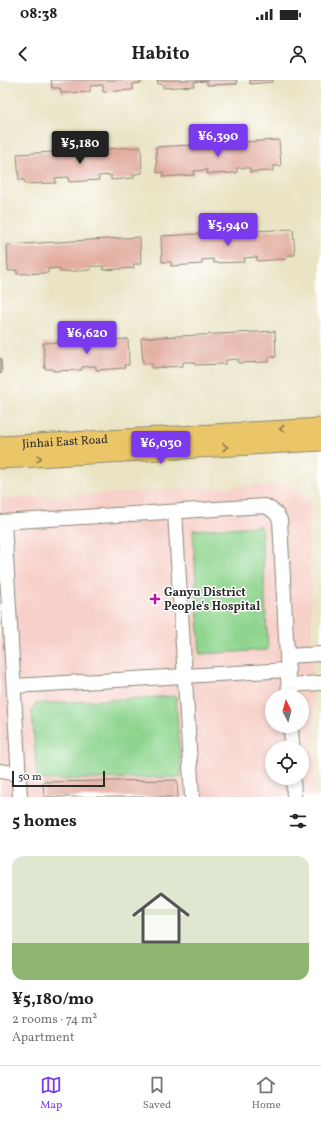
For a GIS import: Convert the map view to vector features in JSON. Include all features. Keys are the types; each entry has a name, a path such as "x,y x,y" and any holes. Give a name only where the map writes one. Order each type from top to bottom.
{"main road":[{"name":"Jinhai East Road","path":"0,445 321,427"},
{"name":"Jinhai East Road","path":"0,460 321,442"}],"lane":[{"path":"20,797 14,686 4,600 2,522 265,506 273,509 280,520 289,689"},
{"path":"175,512 192,797"},
{"path":"14,686 184,676 287,663 321,654"},
{"path":"297,689 321,683"},
{"path":"0,771 18,774"},
{"path":"293,785 294,797"}],"shaded area":[{"name":"Ganyu District People's Hospital","path":"284,484 300,491 309,501 315,797 0,797 0,499"}],"green space":[{"path":"261,526 268,650 200,654 193,530"},
{"path":"176,696 181,777 37,780 32,711 35,704"}],"building":[{"path":"51,80 141,80 141,83 133,84 133,90 103,92 103,85 90,86 90,92 61,93 60,88 52,88"},
{"path":"157,80 206,81 194,82 194,86 163,88 163,84 158,84"},
{"path":"207,80 237,80 237,84 207,85"},
{"path":"250,80 273,80 273,82 250,84"},
{"path":"279,140 281,166 273,166 273,171 250,172 250,168 237,168 237,173 207,174 207,170 194,171 194,175 163,177 163,172 157,173 156,147"},
{"path":"141,147 142,173 134,174 134,178 111,180 111,175 98,176 99,180 69,182 68,177 55,178 56,183 25,184 24,180 19,180 17,154"},
{"path":"293,229 295,255 287,255 287,259 257,261 257,257 244,258 245,262 214,263 213,259 202,260 202,264 171,266 171,262 162,262 161,236"},
{"path":"140,237 141,264 133,264 134,268 103,270 103,266 91,266 91,270 60,272 60,268 48,269 48,273 17,274 17,270 8,271 7,245"},
{"path":"275,331 276,357 269,357 269,362 238,363 238,359 226,360 226,364 195,365 194,362 183,362 183,366 152,368 152,364 143,364 141,338"},
{"path":"128,339 129,365 124,365 125,368 96,370 96,366 82,367 82,370 53,371 53,369 45,369 43,343"},
{"path":"0,358 2,373 0,374"},
{"path":"177,780 178,797 44,797 43,782"}],"place":[{"name":"Ganyu District People's Hospital","path":"155,599"}]}
